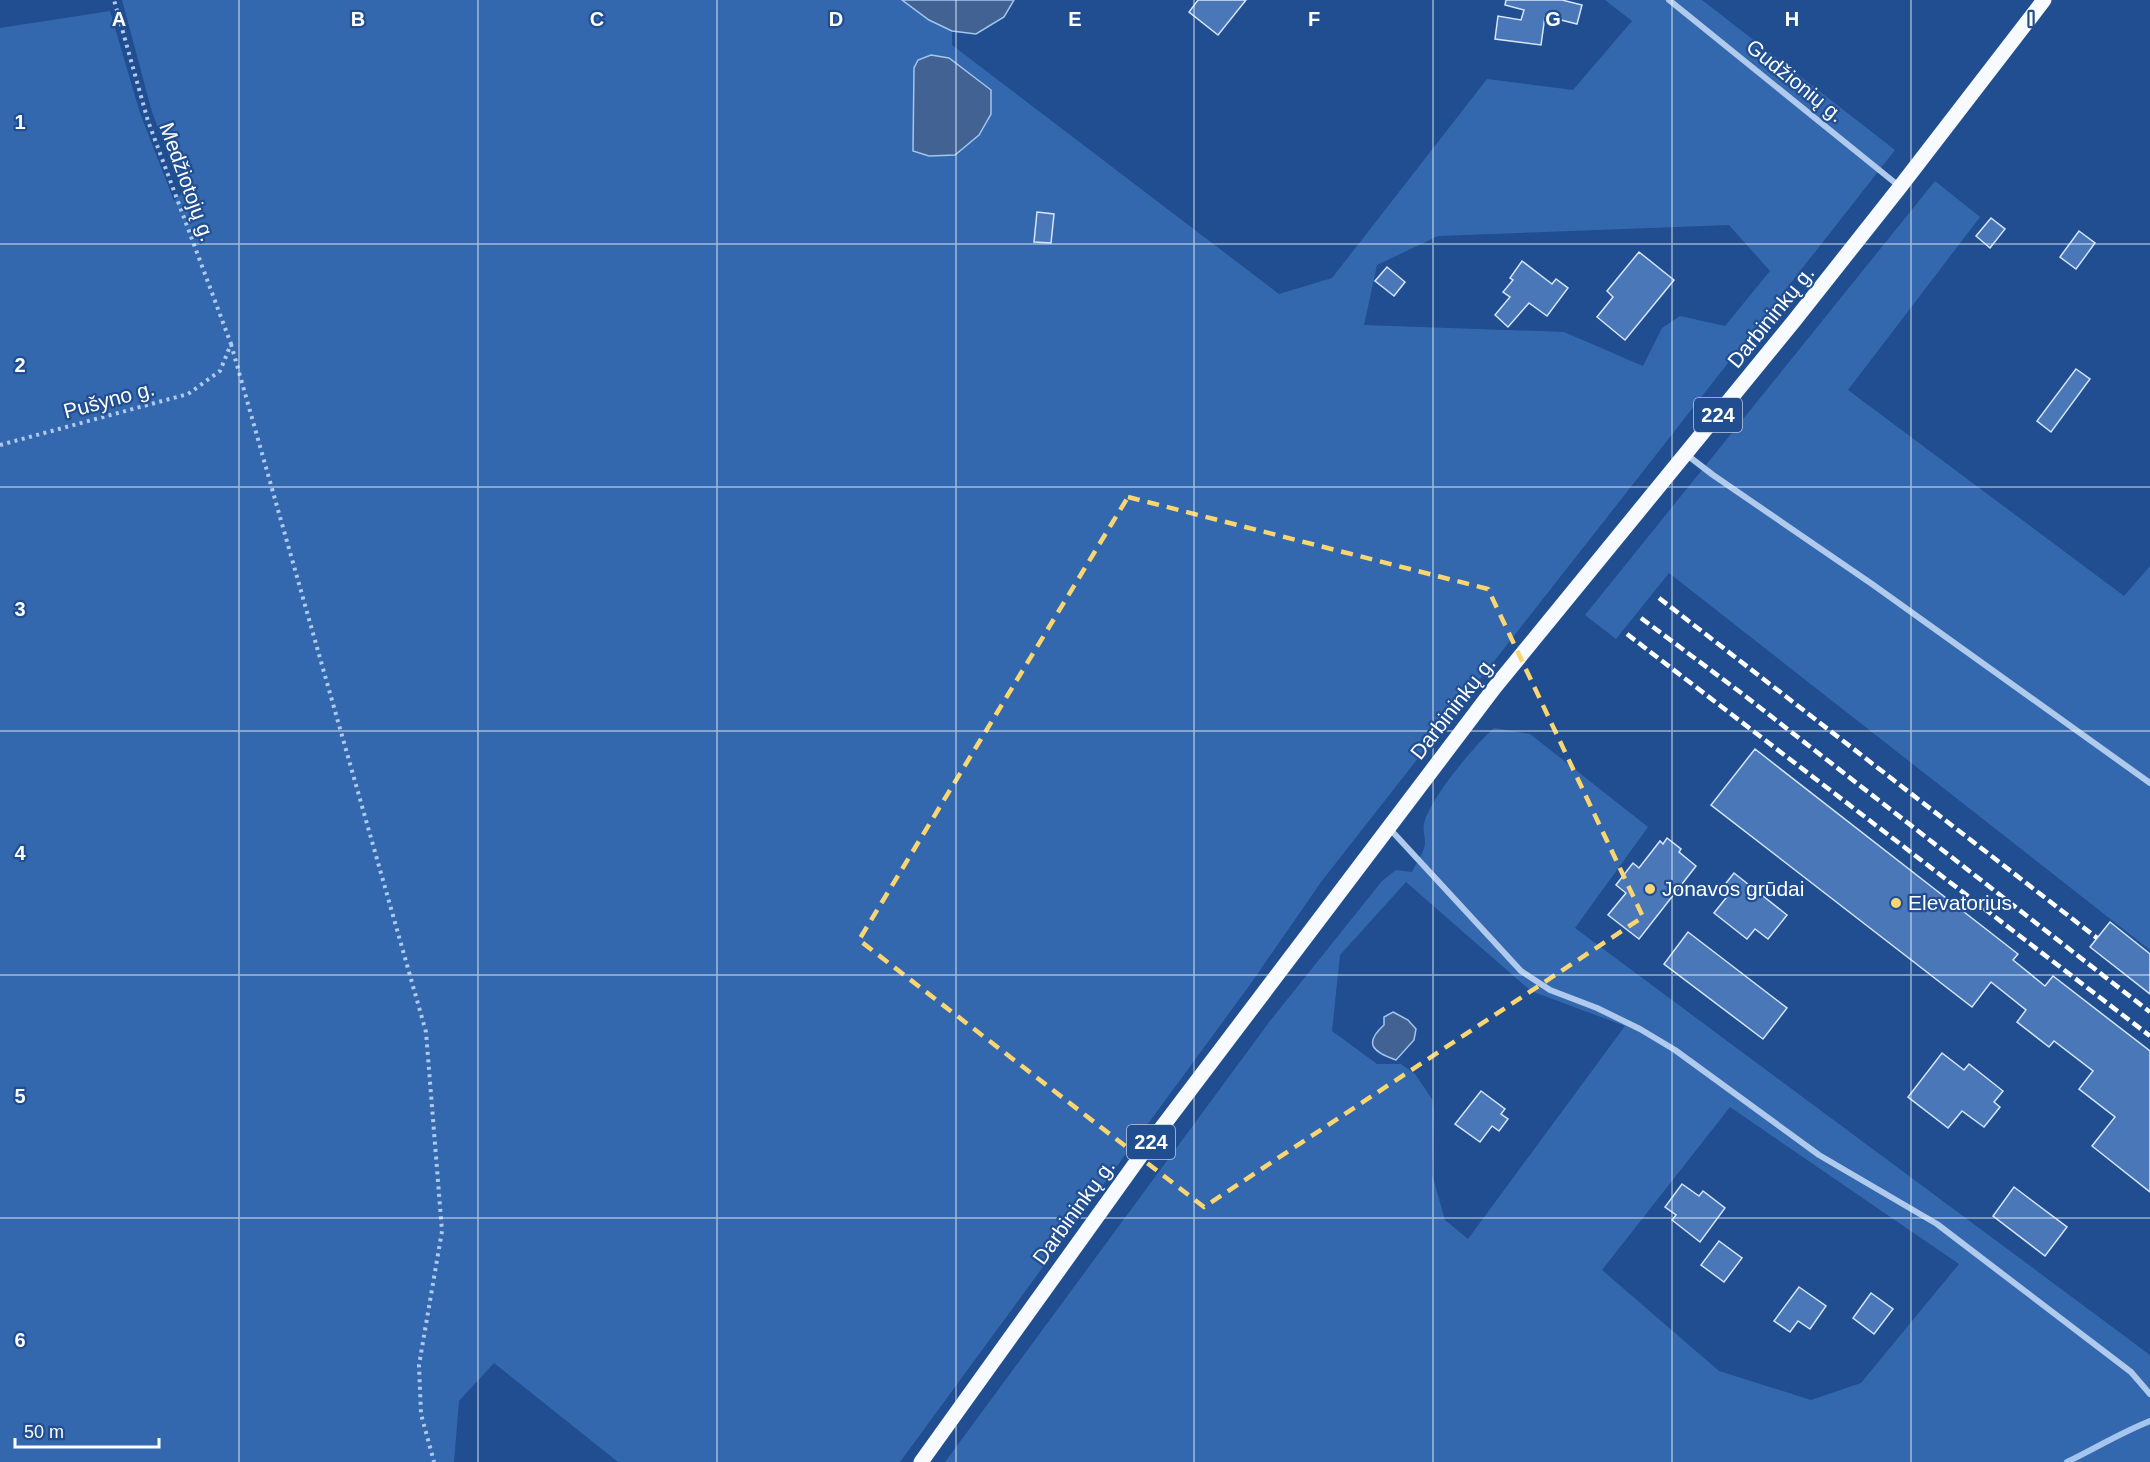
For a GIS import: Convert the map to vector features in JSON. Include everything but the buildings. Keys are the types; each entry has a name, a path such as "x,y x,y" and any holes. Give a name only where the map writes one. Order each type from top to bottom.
{"main road":[{"name":"Darbininkų g.","path":"921,1462 1150,1143 1502,678 1687,454 1900,187 2044,0"}],"street":[{"name":"Gudžionių g.","path":"1669,0 1900,187"},
{"path":"1687,454 1713,475 1872,584 2150,783"},
{"path":"1388,827 1521,971 1550,990 1597,1008 1676,1050 1819,1155 1937,1224 2131,1372 2150,1394"}],"path":[{"name":"Medžiotojų g.","path":"114,0 148,120 231,344 426,1032 442,1231 419,1365 421,1414 434,1462"},
{"name":"Pušyno g.","path":"0,445 188,394 220,371 231,344"}],"highlighted area":[{"path":"1128,497 1488,589 1643,917 1204,1207 859,940"}],"shaded area":[{"path":"122,0 902,0 929,20 952,31 952,45 1279,294 1332,278 1487,79 1573,90 1632,21 1605,0 1702,0 1895,150 1321,882 1249,986 900,1462 618,1462 494,1363 459,1401 454,1462 0,1462 0,28 110,11 140,113 174,201 183,192 152,112","holes":["1729,225 1770,271 1725,326 1680,316 1662,328 1643,366 1564,332 1364,325 1377,265 1438,236"]},
{"path":"902,0 1014,0 1004,17 976,34 952,31 929,20"},
{"path":"931,55 949,58 991,90 991,114 979,135 955,155 929,156 913,151 914,68 918,60"},
{"path":"1935,181 1980,217 1848,390 2124,596 2150,566 2150,950 1669,573 1616,639 1585,615"},
{"path":"1494,728 1530,734 1648,827 1575,928 2150,1355 2150,1462 945,1462 1270,1021 1382,881 1396,870 1412,872 1425,846 1424,823 1430,809 1455,771","holes":["1406,882 1531,991 1625,1026 1468,1239 1445,1220 1432,1174 1434,1112 1432,1099 1415,1074 1401,1064 1377,1064 1332,1031 1340,955","1730,1107 1959,1264 1861,1383 1811,1400 1719,1371 1602,1270"]},
{"path":"1393,1012 1408,1020 1416,1029 1414,1040 1396,1060 1381,1054 1374,1047 1373,1042 1374,1037 1384,1025 1384,1017"}],"waterway":[{"path":"2067,1462 2150,1421"}],"railway":[{"path":"1659,598 2097,938"},
{"path":"1641,618 1740,692 2150,1012"},
{"path":"1627,634 2150,1036"}],"place":[{"name":"Jonavos grūdai","path":"1650,889"},
{"name":"Elevatorius","path":"1896,903"}]}
